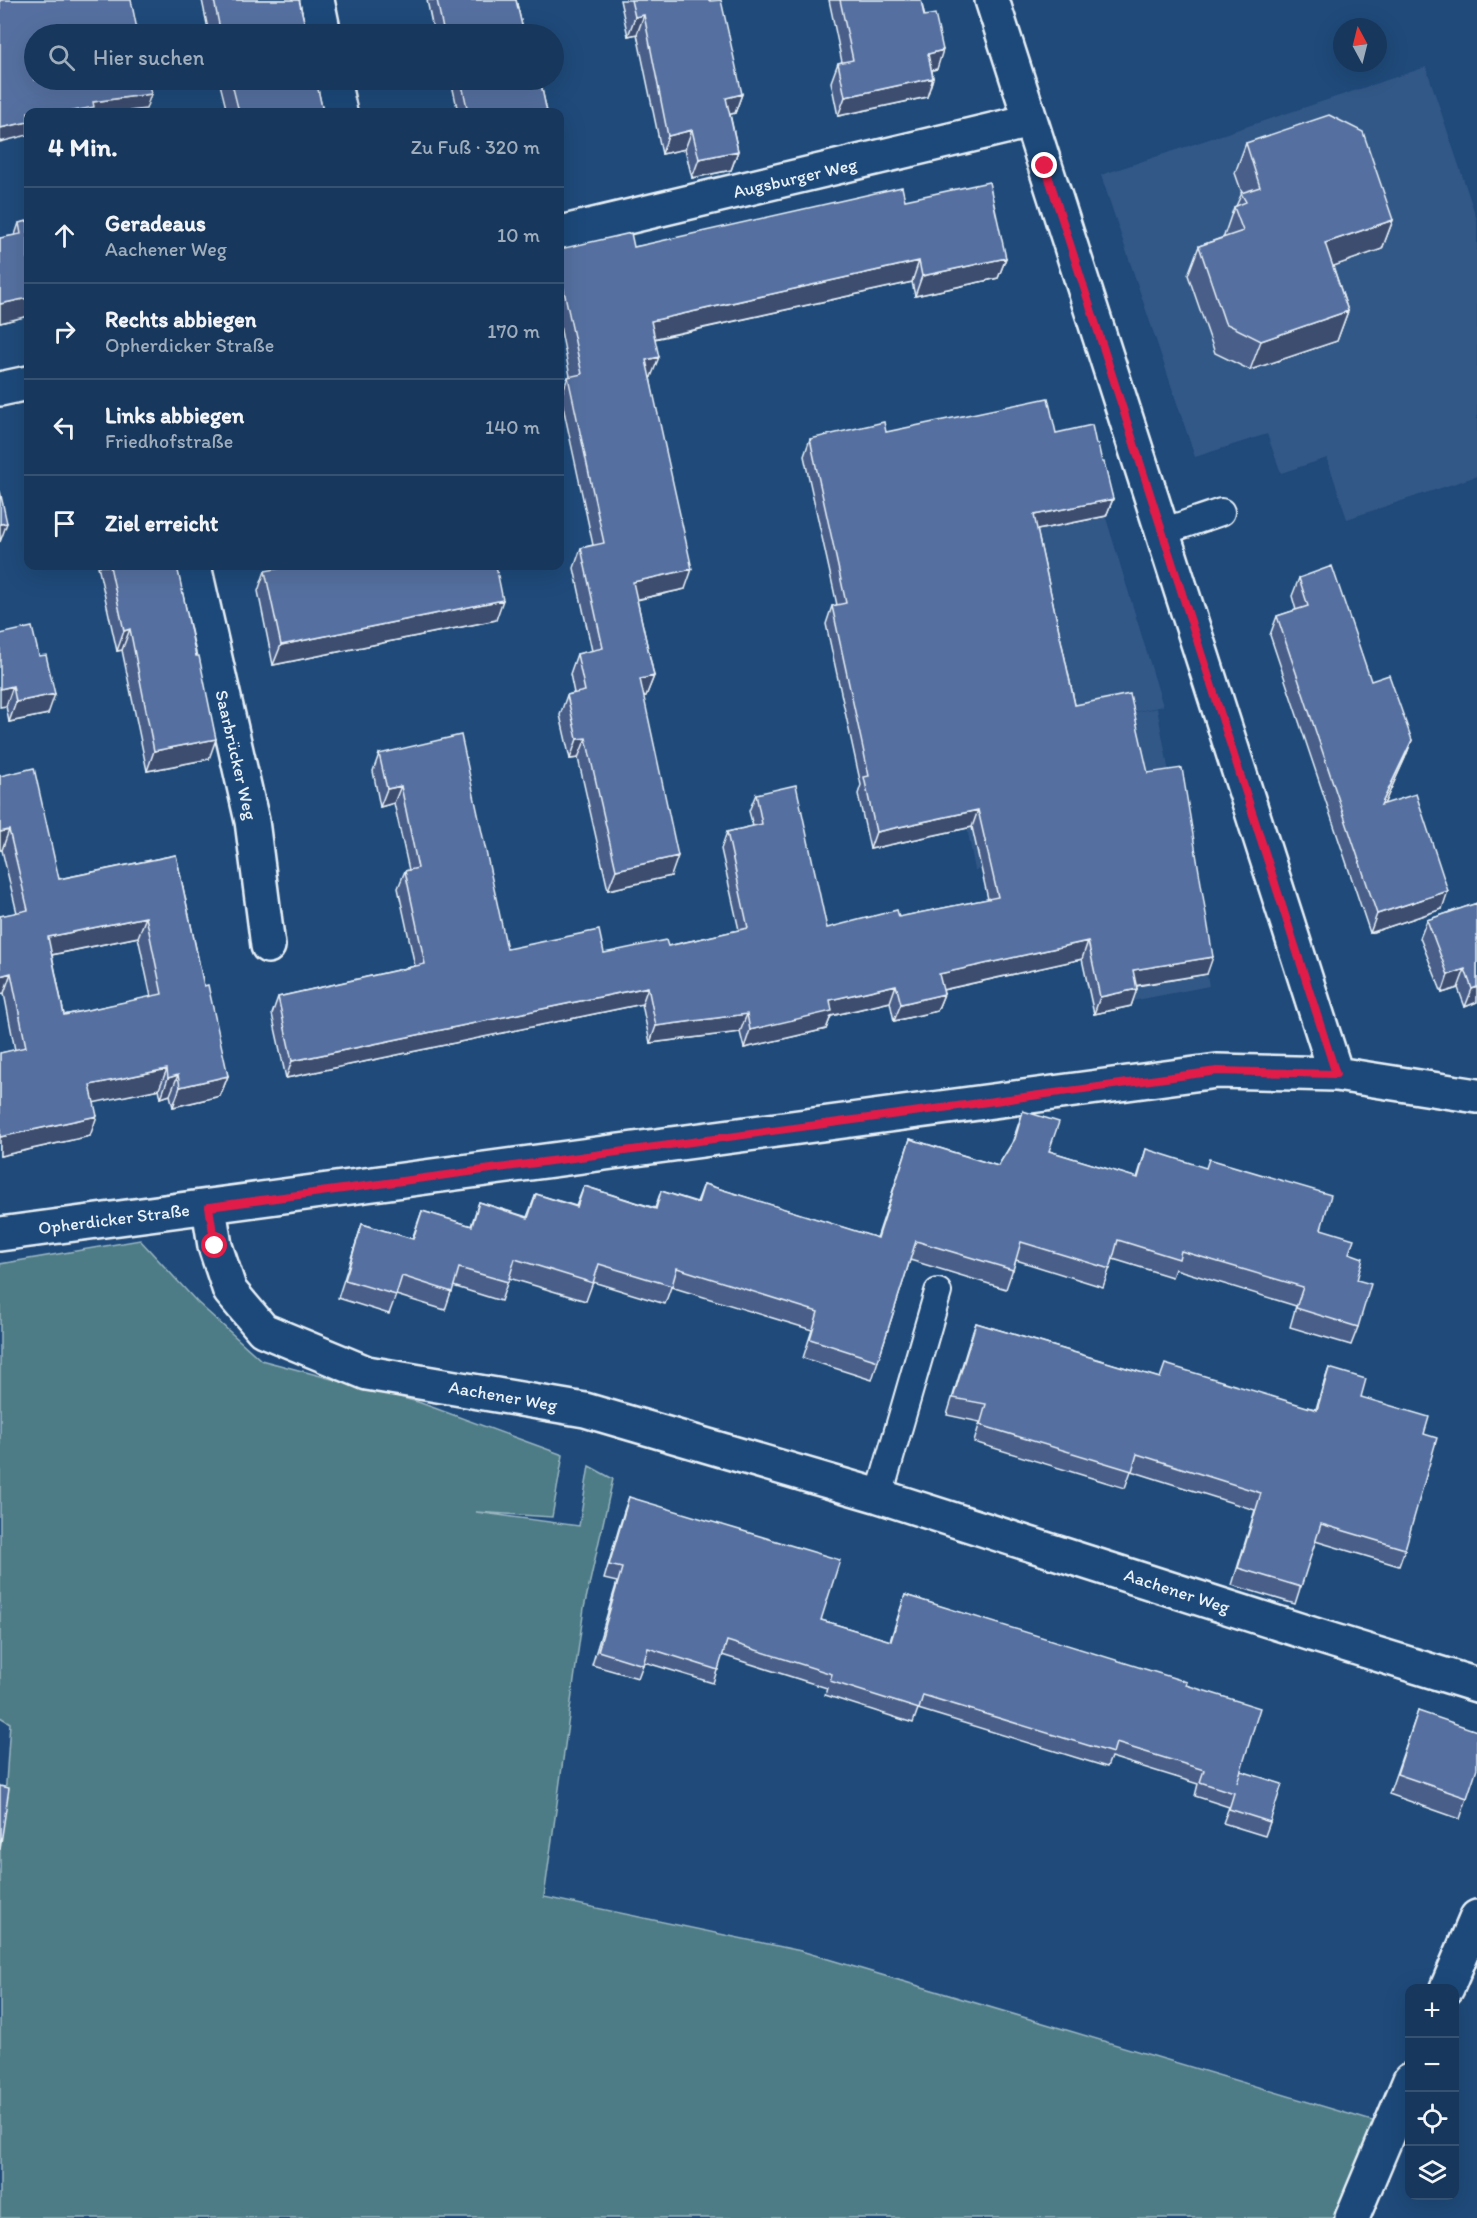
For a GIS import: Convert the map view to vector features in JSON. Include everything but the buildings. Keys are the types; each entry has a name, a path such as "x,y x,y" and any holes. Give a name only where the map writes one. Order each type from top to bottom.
{"street":[{"path":"317,0 322,24"},
{"path":"992,0 1336,1074"},
{"path":"335,90 339,108"},
{"name":"Augsburger Weg","path":"564,232 1030,121"},
{"path":"0,389 24,384"},
{"name":"Saarbrücker Weg","path":"195,570 252,821 268,946"},
{"name":"Opherdicker Straße","path":"0,1234 1217,1071 1336,1074 1477,1096"},
{"name":"Aachener Weg","path":"209,1207 215,1246 230,1291 263,1330 367,1373 585,1410 879,1496 1318,1636 1477,1684"},
{"path":"1450,1984 1477,1917"},
{"path":"1352,2218 1405,2092"}],"lane":[{"path":"1162,531 1221,512"},
{"path":"879,1496 938,1292"}],"shaded area":[{"path":"1426,67 1477,220 1477,476 1347,519 1327,458 1281,473 1267,434 1195,457 1101,175"},
{"path":"1083,442 1163,706 1114,716 1157,708 1209,986 1091,1009 1066,878 1094,848 975,870 952,747 1046,450"}],"green space":[{"path":"140,1240 197,1302 261,1360 418,1402 563,1455 552,1517 476,1512 579,1526 589,1466 613,1479 584,1608 544,1897 801,1951 1379,2123 1342,2218 0,2218 0,1834 10,1723 0,1717 0,1264"}],"route":[{"path":"215,1246 209,1207 1217,1071 1336,1074 1045,166"}]}
